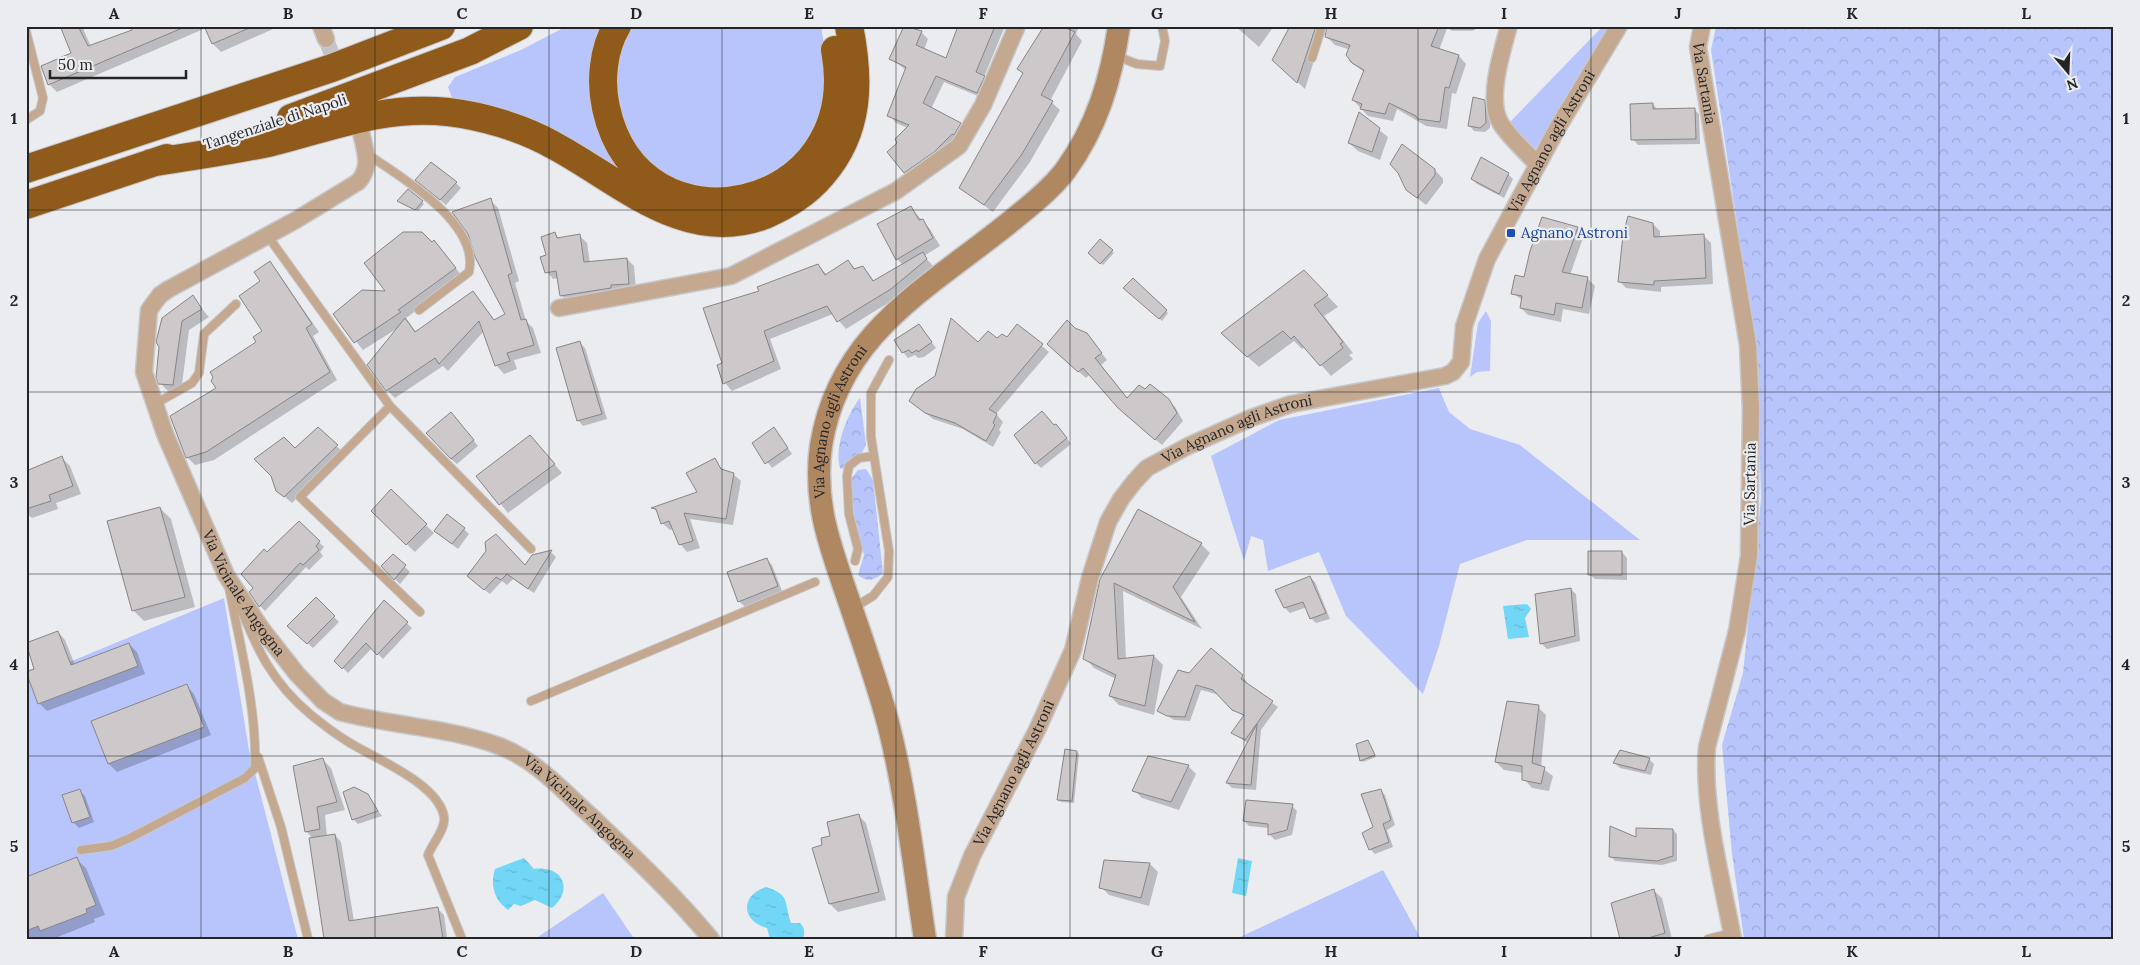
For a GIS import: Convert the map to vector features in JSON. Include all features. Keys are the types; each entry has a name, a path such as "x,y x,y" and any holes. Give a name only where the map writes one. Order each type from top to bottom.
{"highway":[{"path":"332,68 398,26"},
{"path":"26,169 332,68 441,26"},
{"name":"Tangenziale di Napoli","path":"26,205 356,95 470,51 519,26"},
{"path":"617,26 609,48 602,83 611,126 627,158 642,174 680,196 729,202 761,195 788,180 809,163 824,140 837,91 838,68 830,26"},
{"path":"151,163 272,142 340,122 420,110 450,113 507,126 551,144 647,203 682,218 716,224 753,219 789,205 814,184 836,159 849,126 857,92 856,66 849,26"}],"street":[{"path":"559,308 731,276 896,191 959,146 982,105 1017,26"},
{"name":"Via Agnano agli Astroni","path":"925,939 896,754 875,677 826,535 820,510 821,448 827,416 847,372 864,345 884,323 938,276 1037,200 1063,174 1086,140 1101,108 1119,26"},
{"path":"1509,26 1496,88 1495,111 1504,128 1537,164"},
{"name":"Via Agnano agli Astroni","path":"954,939 956,897 972,856 1037,730 1073,650 1096,560 1108,522 1121,499 1147,468 1188,446 1252,418 1291,404 1445,376 1454,372 1461,362 1464,326 1487,259 1537,164 1619,26"},
{"name":"Via Sartania","path":"1702,26 1698,47 1748,345 1751,409 1748,556 1737,631 1707,747 1706,765 1714,836 1732,936"},
{"name":"Via Vicinale Angogna","path":"361,132 368,166 365,174 358,182 169,289 160,295 149,310 144,372 154,405 226,575 261,628 297,674 323,701 340,712 363,718 461,735 500,746 524,759 564,792 642,864 711,939"}],"lane":[{"path":"1114,55 1137,64 1160,66 1165,41 1162,26"},
{"path":"1312,58 1322,26"},
{"path":"1453,26 1472,26"},
{"path":"26,31 43,98 40,111 26,120"},
{"path":"366,154 400,177 447,215 458,230 470,253 469,272 419,310"},
{"path":"267,235 390,406 531,550"},
{"path":"154,405 192,383 199,373 204,334 236,304"},
{"path":"852,609 873,596 888,577 889,551 871,437 871,393 889,360"},
{"path":"390,406 300,497 420,612"},
{"path":"855,561 858,549 849,514 847,476 850,466 859,458 874,456"},
{"path":"226,575 246,674 256,750 280,827 308,939"},
{"path":"226,575 258,653 281,685 317,720 349,743 416,781 439,803 444,818 443,825 428,855 462,939"},
{"path":"531,700 815,582"},
{"path":"80,850 111,846 130,838 245,778 255,768 256,750"},
{"path":"1708,939 1732,936"}],"green space":[{"path":"567,26 606,26 594,106 603,138 622,173 453,101 448,87 455,77 521,50"},
{"path":"629,26 821,26 828,71 818,125 793,162 742,188 713,190 677,184 629,144 612,82 621,37"},
{"path":"1603,26 1609,26 1534,151 1509,123"},
{"path":"1716,26 2114,26 2114,939 1744,939 1732,854 1722,745 1743,673 1761,499 1757,355 1711,50"},
{"path":"1486,311 1491,321 1490,371 1477,372 1470,377 1478,323"},
{"path":"1439,388 1449,412 1470,429 1520,445 1640,540 1527,540 1460,564 1439,646 1423,694 1346,616 1319,552 1268,571 1263,540 1251,536 1244,561 1211,456 1279,420"},
{"path":"860,398 866,444 863,451 843,469 840,468 839,460 840,441 846,422"},
{"path":"866,469 873,480 883,573 874,579 868,580 858,575 864,555 855,524 851,479 858,470"},
{"path":"224,598 249,750 298,939 26,939 26,671 37,667 55,668"},
{"path":"1383,870 1421,939 1236,939"},
{"path":"603,893 633,937 630,939 535,939"}],"water":[{"path":"1527,604 1531,609 1525,618 1529,637 1508,639 1503,606"},
{"path":"524,858 534,869 552,871 562,880 563,894 552,908 535,900 521,906 514,904 508,910 496,897 493,886 495,869"},
{"path":"1238,858 1252,861 1246,896 1232,893"},
{"path":"766,887 783,897 791,923 800,923 803,927 803,939 770,939 767,928 758,925 752,920 748,914 748,902 758,891"}],"building":[{"path":"60,26 78,26 88,46 132,30 130,26 187,26 48,85 41,66 71,53"},
{"path":"204,26 254,26 212,44"},
{"path":"904,26 922,31 916,45 946,58 958,26 995,26 976,72 985,76 977,93 936,76 923,103 961,123 954,135 952,134 934,152 904,173 887,152 897,143 895,139 909,125 887,116 906,67 889,59"},
{"path":"1044,26 1062,26 1075,32 1041,95 1053,101 1022,154 984,205 959,188 1023,73 1017,69"},
{"path":"1290,26 1316,26 1297,83 1272,60"},
{"path":"1327,26 1439,26 1431,46 1459,55 1449,88 1445,87 1440,122 1418,119 1416,116 1389,103 1385,114 1360,109 1362,104 1352,100 1364,70 1352,63 1346,55 1350,45 1325,37"},
{"path":"1473,97 1485,100 1486,123 1480,128 1468,126"},
{"path":"1653,103 1653,109 1695,108 1696,139 1631,140 1630,104"},
{"path":"1359,112 1380,128 1372,152 1348,143"},
{"path":"1402,144 1435,169 1435,175 1417,198 1406,190 1398,173 1390,164"},
{"path":"1481,157 1509,173 1499,194 1471,179"},
{"path":"431,162 457,182 440,200 415,180"},
{"path":"408,189 423,201 415,210 397,201"},
{"path":"491,198 512,273 508,275 521,320 526,319 534,345 507,353 510,361 495,366 479,321 439,364 435,358 386,391 367,365 405,318 415,332 473,291 494,320 505,314 475,257 468,234 452,212"},
{"path":"911,206 919,220 923,219 933,238 896,260 877,224"},
{"path":"1628,216 1653,223 1654,237 1704,234 1706,278 1654,281 1654,285 1618,282 1623,235"},
{"path":"1542,217 1578,227 1562,272 1588,277 1582,308 1556,303 1554,315 1520,308 1522,296 1511,294 1515,275 1524,277 1530,251"},
{"path":"403,232 422,232 432,242 434,240 456,268 398,310 401,312 354,343 333,314 362,290 385,291 364,263"},
{"path":"555,232 557,238 580,234 584,262 627,258 629,284 611,285 611,288 560,296 556,271 545,273 540,257 546,255 541,237"},
{"path":"1100,239 1113,250 1100,264 1088,253"},
{"path":"923,252 927,259 891,289 837,322 827,306 764,331 774,361 723,384 717,365 722,363 703,308 759,291 757,287 818,264 825,275 848,260 854,269 863,266 873,281"},
{"path":"270,261 312,324 306,328 330,372 206,452 186,458 170,416 216,388 211,381 213,377 210,372 256,342 253,337 262,331 239,296 260,281 254,272"},
{"path":"1304,270 1328,295 1314,305 1343,342 1340,344 1343,348 1320,366 1294,336 1291,339 1283,331 1247,357 1221,333"},
{"path":"1133,278 1167,310 1159,319 1123,288"},
{"path":"193,295 202,309 182,321 173,385 158,384 156,378 159,347 156,342 162,318"},
{"path":"951,318 978,342 988,331 997,338 1002,334 1007,337 1017,324 1043,344 989,409 997,414 993,423 995,425 986,441 955,423 925,413 909,401 916,389 935,376"},
{"path":"1067,320 1075,328 1087,333 1102,353 1095,358 1127,398 1139,385 1145,389 1150,384 1169,399 1177,413 1155,440 1118,408 1083,368 1078,372 1047,344"},
{"path":"919,324 932,342 918,352 917,350 912,353 909,350 902,353 894,340"},
{"path":"580,341 602,414 577,421 556,348"},
{"path":"1042,411 1067,438 1035,464 1014,435"},
{"path":"451,412 474,440 451,459 426,433"},
{"path":"318,427 338,445 284,497 276,491 271,476 254,459 284,437 295,448"},
{"path":"774,427 788,448 765,464 752,443"},
{"path":"530,435 555,464 499,505 476,476"},
{"path":"62,456 73,486 49,495 51,501 26,509 26,471"},
{"path":"715,458 721,469 734,473 726,519 684,513 693,541 679,545 669,521 661,524 656,509 651,508 697,492 686,473"},
{"path":"391,489 427,524 406,545 371,511"},
{"path":"160,507 185,597 132,611 107,521"},
{"path":"1138,509 1202,543 1173,587 1195,622 1114,583 1118,659 1154,655 1145,706 1109,696 1116,675 1083,659 1100,579"},
{"path":"447,514 465,528 452,544 434,531"},
{"path":"299,521 320,541 316,546 319,550 303,565 300,563 259,607 249,592 253,588 241,574 264,549 267,552"},
{"path":"496,534 525,565 532,555 552,550 528,589 507,574 501,580 496,577 484,590 467,576 486,551 485,542"},
{"path":"1588,551 1622,551 1622,575 1588,575"},
{"path":"393,554 406,565 394,580 381,566"},
{"path":"767,558 778,586 738,602 727,572"},
{"path":"1310,576 1326,613 1310,619 1303,602 1284,608 1275,590"},
{"path":"1571,588 1575,636 1540,644 1535,594"},
{"path":"316,597 335,616 307,644 287,626"},
{"path":"384,600 408,622 377,655 366,643 342,669 334,661"},
{"path":"58,631 71,665 129,643 138,666 38,704 26,672 34,669 26,643"},
{"path":"1211,648 1243,675 1241,679 1273,701 1245,740 1231,733 1244,715 1232,710 1213,690 1196,685 1185,717 1167,716 1157,711 1178,670 1189,673"},
{"path":"187,684 204,727 108,764 91,721"},
{"path":"1507,701 1539,705 1532,763 1545,767 1541,784 1522,780 1522,766 1495,762"},
{"path":"1257,724 1251,785 1226,783"},
{"path":"1368,740 1375,755 1360,761 1356,744"},
{"path":"1065,749 1077,751 1072,801 1057,800"},
{"path":"1620,750 1650,758 1645,771 1613,763"},
{"path":"1148,756 1189,765 1171,802 1132,791"},
{"path":"323,758 337,802 317,807 320,829 305,832 293,766"},
{"path":"354,787 368,794 378,811 352,820 343,792"},
{"path":"80,789 90,817 72,823 62,795"},
{"path":"1381,789 1391,820 1383,824 1389,842 1369,850 1362,833 1373,827 1361,794"},
{"path":"1246,800 1293,804 1287,830 1268,835 1268,824 1243,821"},
{"path":"859,814 879,892 829,904 812,848 822,845 821,838 830,836 827,822"},
{"path":"1610,826 1636,837 1636,828 1673,829 1673,856 1657,861 1609,857"},
{"path":"335,834 349,921 438,907 443,939 324,939 309,838"},
{"path":"77,857 96,905 86,909 87,913 40,931 38,926 26,931 26,877"},
{"path":"1104,860 1150,863 1141,898 1099,888"},
{"path":"1654,889 1665,933 1645,939 1620,939 1611,903"}],"tunnel":[{"path":"326,39 351,105"}],"place":[{"name":"Agnano Astroni","path":"1511,233"}]}
